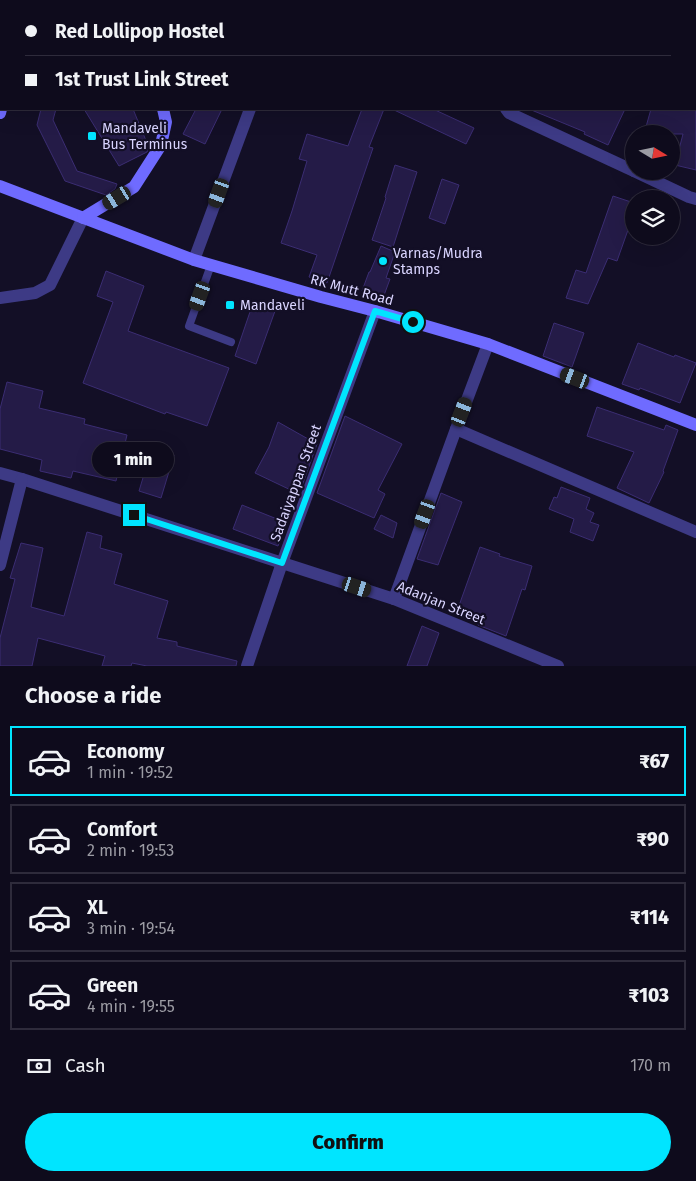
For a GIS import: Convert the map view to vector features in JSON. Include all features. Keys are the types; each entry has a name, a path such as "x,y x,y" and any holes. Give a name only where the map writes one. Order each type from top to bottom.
{"main road":[{"path":"83,218 134,187 161,145 166,122 163,110"},
{"name":"RK Mutt Road","path":"0,186 194,260 488,344 696,425"}],"street":[{"path":"194,260 250,110"},
{"path":"508,111 625,167"},
{"path":"653,180 696,199"},
{"path":"0,298 35,293 50,285 83,218"},
{"name":"Sadaiyappan Street","path":"247,666 282,563 375,311"},
{"path":"394,599 488,344"},
{"path":"456,429 696,532"},
{"name":"Adanjan Street","path":"0,473 394,599 558,666"},
{"path":"0,565 22,479"}],"lane":[{"path":"211,265 189,326 231,342"}],"building":[{"path":"41,110 56,110 53,120 77,171 117,184 115,189 106,195 65,181 37,125"},
{"path":"85,110 133,110 149,148 147,152 119,166"},
{"path":"195,110 222,110 205,144 183,134"},
{"path":"362,110 384,110 369,147 373,148 327,283 309,277 317,255 281,243 307,161 299,159 307,134 348,146"},
{"path":"394,110 435,110 474,128 466,144"},
{"path":"531,110 625,110 608,145 584,134 585,132"},
{"path":"651,110 696,110 696,170 680,166 680,146 683,134 680,134 680,125 647,125"},
{"path":"395,165 417,172 393,247 372,240"},
{"path":"442,179 459,185 445,224 429,218"},
{"path":"613,196 625,200 625,238 617,261 608,258 588,304 566,298 576,270 586,273"},
{"path":"381,246 395,252 386,278 390,279 383,298 362,291"},
{"path":"106,271 144,286 128,331 229,368 207,426 166,412 165,414 83,383 113,302 97,296"},
{"path":"253,303 275,311 256,364 235,356"},
{"path":"554,323 584,333 572,367 543,356"},
{"path":"638,343 696,363 680,403 640,388 639,390 622,384"},
{"path":"7,382 43,391 39,408 85,419 84,424 127,435 116,481 73,471 71,478 40,471 42,460 0,449 0,409"},
{"path":"597,407 664,430 666,425 678,430 664,472 649,503 617,488 634,452 587,436"},
{"path":"345,416 402,444 378,490 385,494 374,518 317,493"},
{"path":"278,422 317,444 302,486 300,485 297,493 255,473 269,447"},
{"path":"152,448 174,455 161,498 139,491"},
{"path":"561,487 590,498 586,509 594,513 590,522 599,525 593,541 570,532 574,519 549,509 554,497 557,498"},
{"path":"441,493 462,502 438,565 417,559"},
{"path":"242,505 287,523 278,546 233,529"},
{"path":"381,515 397,523 393,538 374,529"},
{"path":"87,532 102,536 100,548 122,554 114,584 168,601 157,638 177,642 177,646 237,661 236,666 147,666 132,663 131,666 102,666 105,656 38,638 32,666 0,666 0,638 15,579 10,578 21,543 43,548 31,607 64,616"},
{"path":"480,547 500,554 499,556 532,566 525,590 522,589 506,636 478,625 479,622 456,614"},
{"path":"422,626 439,633 427,666 407,666"}],"place":[{"name":"Mandaveli Bus Terminus","path":"92,136"},
{"name":"Varnas/Mudra Stamps","path":"383,261"},
{"name":"Mandaveli","path":"230,305"}],"route":[{"path":"134,515 282,563 375,311 413,322"}]}
